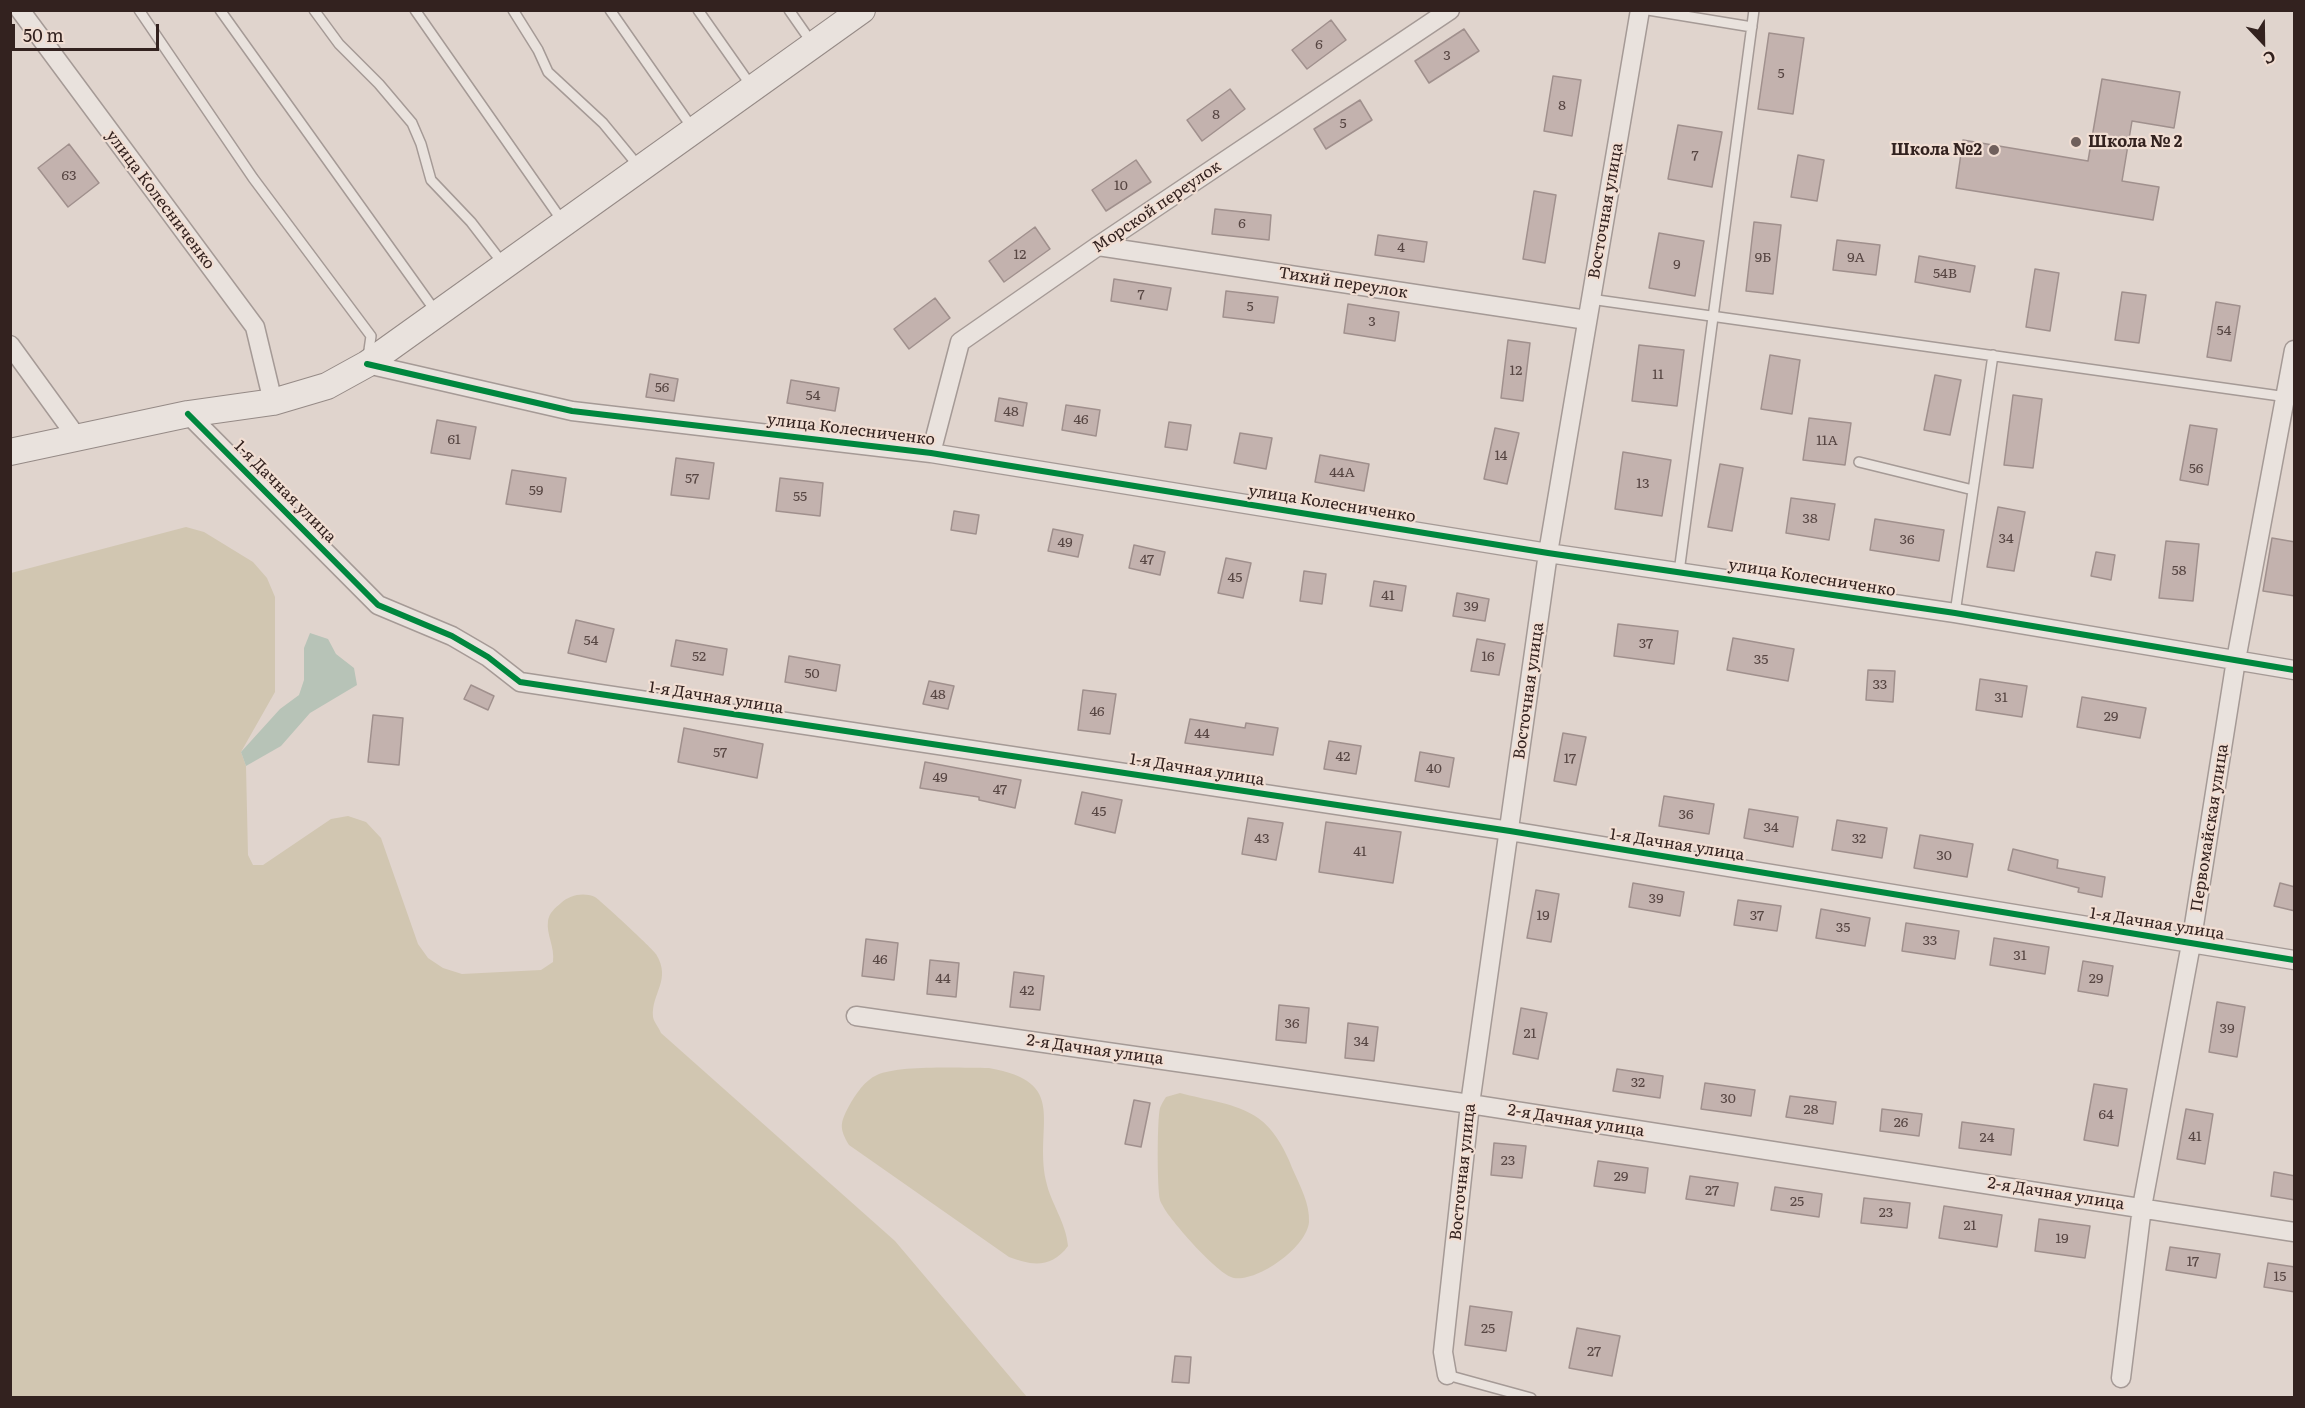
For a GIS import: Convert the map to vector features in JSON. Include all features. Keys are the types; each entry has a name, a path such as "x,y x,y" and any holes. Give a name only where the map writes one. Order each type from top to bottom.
{"main road":[{"path":"10,452 76,436 188,414 273,402 327,386 367,364 862,10"}],"street":[{"name":"улица Колесниченко","path":"20,10 255,327 273,402"},
{"name":"Морской переулок","path":"931,453 960,342 1098,246 1450,10"},
{"name":"Восточная улица","path":"1447,1375 1443,1352 1470,1104 1548,553 1640,10"},
{"name":"Тихий переулок","path":"1098,246 1587,320"},
{"path":"10,345 76,436"},
{"name":"Первомайская улица","path":"2121,1378 2142,1207 2191,944 2236,660 2295,350"},
{"name":"улица Колесниченко","path":"367,364 572,411 931,453 1548,553 1955,613 2295,670"},
{"name":"1-я Дачная улица","path":"188,414 378,605 452,636 488,657 520,682 1510,831 2295,960"},
{"name":"2-я Дачная улица","path":"856,1016 1470,1104 2295,1232"}],"lane":[{"path":"140,10 253,178 371,336 367,364"},
{"path":"220,10 437,314"},
{"path":"314,10 339,44 379,84 412,123 421,144 431,180 471,222 505,265"},
{"path":"415,10 564,223"},
{"path":"513,10 538,50 548,72 603,123 640,169"},
{"path":"610,10 694,130"},
{"path":"698,10 753,88"},
{"path":"789,10 814,45"},
{"path":"1648,10 1752,27"},
{"path":"1679,572 1754,10"},
{"path":"1590,299 2287,397"},
{"path":"1955,613 1994,355"},
{"path":"1859,462 1973,490"},
{"path":"1447,1375 1531,1398"}],"shaded area":[{"path":"186,527 204,532 253,562 267,578 275,597 275,692 241,752 246,766 248,855 253,865 263,865 331,819 348,816 366,822 381,838 418,944 428,958 443,968 462,974 541,970 553,962 548,931 551,913 573,896 595,897 656,954 662,971 662,979 653,1008 653,1017 661,1033 895,1241 1027,1397 11,1398 11,573"},
{"path":"310,633 328,639 336,654 354,668 357,685 310,713 281,746 246,766 241,752 280,709 299,695 304,680 304,648"},
{"path":"915,1068 989,1068 1014,1074 1030,1083 1039,1095 1043,1108 1043,1160 1046,1181 1067,1237 1068,1246 1048,1262 1026,1262 1009,1257 849,1145 842,1130 842,1121 857,1093 864,1084 877,1075"},
{"path":"1180,1093 1231,1105 1250,1113 1269,1128 1287,1155 1306,1202 1309,1222 1300,1242 1291,1252 1268,1269 1244,1278 1227,1275 1185,1236 1160,1201 1158,1125 1160,1108 1166,1097"}],"building":[{"path":"1331,20 1346,40 1307,69 1292,50"},
{"path":"1464,29 1479,51 1429,83 1415,61"},
{"path":"1769,33 1804,38 1793,114 1758,109"},
{"path":"1553,76 1581,80 1572,136 1544,131"},
{"name":"Школа №2","path":"2102,79 2180,92 2174,128 2132,121 2122,181 2159,187 2153,220 1956,188 1963,140 2088,161"},
{"path":"1230,89 1245,109 1202,141 1187,120"},
{"path":"1360,100 1372,120 1326,149 1314,129"},
{"path":"1678,125 1722,132 1712,187 1668,179"},
{"path":"69,144 99,183 68,207 38,168"},
{"path":"1798,155 1824,160 1817,201 1791,197"},
{"path":"1136,160 1151,182 1106,211 1092,190"},
{"path":"1534,191 1556,195 1545,263 1523,259"},
{"path":"1215,209 1271,215 1269,240 1212,234"},
{"path":"1754,222 1781,225 1773,294 1746,291"},
{"path":"1035,227 1050,249 1004,282 989,261"},
{"path":"1659,233 1704,241 1695,296 1649,288"},
{"path":"1378,235 1427,242 1424,262 1375,255"},
{"path":"1837,240 1880,245 1876,275 1833,270"},
{"path":"1919,256 1975,266 1970,292 1915,282"},
{"path":"2035,269 2059,273 2050,331 2026,327"},
{"path":"1114,279 1171,288 1167,310 1111,301"},
{"path":"1226,291 1278,297 1274,323 1223,317"},
{"path":"2122,292 2146,295 2139,343 2115,340"},
{"path":"935,298 950,318 909,349 894,329"},
{"path":"2216,302 2240,306 2231,361 2207,357"},
{"path":"1348,304 1399,312 1395,341 1344,333"},
{"path":"1508,340 1530,343 1523,401 1501,398"},
{"path":"1639,345 1684,350 1677,406 1632,401"},
{"path":"1770,355 1800,360 1792,414 1761,409"},
{"path":"650,374 678,379 674,401 646,397"},
{"path":"1935,375 1961,380 1950,435 1924,430"},
{"path":"791,380 839,388 835,411 787,403"},
{"path":"2013,395 2042,399 2033,468 2004,465"},
{"path":"999,398 1027,403 1023,426 995,421"},
{"path":"1066,405 1100,410 1096,436 1062,430"},
{"path":"1809,418 1851,423 1845,465 1803,460"},
{"path":"437,420 476,427 470,459 431,453"},
{"path":"1169,422 1191,425 1187,450 1165,447"},
{"path":"2190,425 2217,429 2208,485 2180,480"},
{"path":"1495,428 1519,433 1507,484 1484,479"},
{"path":"1240,433 1272,438 1266,469 1234,463"},
{"path":"1623,452 1671,460 1662,516 1615,509"},
{"path":"1320,455 1369,464 1364,491 1315,482"},
{"path":"676,458 714,463 709,499 671,495"},
{"path":"1720,464 1743,468 1732,531 1708,527"},
{"path":"512,470 566,478 561,512 506,504"},
{"path":"780,478 823,483 820,516 776,511"},
{"path":"1791,498 1835,504 1829,540 1786,533"},
{"path":"1998,507 2025,512 2014,571 1987,567"},
{"path":"954,511 979,515 976,534 951,530"},
{"path":"1875,519 1944,530 1939,561 1870,550"},
{"path":"1053,529 1083,535 1078,557 1048,551"},
{"path":"2272,538 2295,542 2295,596 2263,591"},
{"path":"2166,541 2199,544 2193,601 2159,598"},
{"path":"1134,545 1165,552 1160,575 1129,568"},
{"path":"2096,552 2115,555 2111,580 2091,576"},
{"path":"1226,558 1251,563 1243,598 1218,593"},
{"path":"1304,571 1326,574 1322,604 1300,601"},
{"path":"1374,581 1406,586 1402,611 1370,606"},
{"path":"1457,593 1489,599 1485,621 1453,616"},
{"path":"576,620 614,629 606,662 568,653"},
{"path":"1618,624 1678,631 1674,664 1614,656"},
{"path":"1733,638 1794,649 1788,681 1727,670"},
{"path":"1477,639 1505,644 1499,675 1471,671"},
{"path":"676,640 727,649 723,675 671,666"},
{"path":"789,656 840,665 836,691 785,682"},
{"path":"1868,670 1895,671 1893,702 1866,700"},
{"path":"1980,679 2027,686 2022,717 1976,710"},
{"path":"929,681 954,686 948,709 923,704"},
{"path":"471,685 494,696 488,710 464,699"},
{"path":"1083,690 1116,694 1110,734 1078,730"},
{"path":"2082,697 2146,708 2140,738 2077,727"},
{"path":"373,715 403,718 399,765 368,762"},
{"path":"1190,719 1245,728 1246,723 1278,728 1273,755 1185,743"},
{"path":"684,728 763,744 757,778 678,762"},
{"path":"1563,733 1586,737 1576,785 1554,781"},
{"path":"1329,741 1361,746 1356,774 1324,769"},
{"path":"1420,752 1454,758 1449,787 1415,781"},
{"path":"925,762 1021,780 1015,808 979,800 979,797 920,788"},
{"path":"1082,792 1122,800 1115,833 1075,824"},
{"path":"1664,796 1714,804 1709,834 1659,826"},
{"path":"1749,809 1798,817 1793,847 1744,838"},
{"path":"1248,818 1283,823 1276,860 1242,854"},
{"path":"1837,820 1887,828 1882,858 1832,850"},
{"path":"1326,822 1401,832 1393,883 1319,872"},
{"path":"1920,835 1973,844 1967,877 1914,868"},
{"path":"2013,849 2058,860 2057,868 2105,877 2102,897 2078,892 2079,888 2008,870"},
{"path":"1633,883 1684,892 1680,916 1629,907"},
{"path":"2280,883 2295,887 2295,911 2274,906"},
{"path":"1536,890 1559,894 1551,942 1527,938"},
{"path":"1738,900 1781,906 1777,931 1734,925"},
{"path":"1821,909 1870,918 1865,946 1816,938"},
{"path":"1906,923 1959,931 1955,959 1902,951"},
{"path":"1994,938 2049,947 2045,974 1990,965"},
{"path":"866,939 898,943 894,980 862,976"},
{"path":"930,960 959,963 956,997 927,994"},
{"path":"2083,961 2113,966 2108,996 2078,991"},
{"path":"1014,972 1044,976 1040,1010 1010,1007"},
{"path":"2217,1002 2245,1007 2237,1057 2209,1052"},
{"path":"1279,1005 1309,1008 1306,1043 1276,1040"},
{"path":"1521,1008 1547,1013 1538,1059 1513,1054"},
{"path":"1348,1023 1378,1027 1374,1061 1345,1058"},
{"path":"1617,1069 1663,1076 1660,1098 1613,1091"},
{"path":"1705,1083 1755,1090 1751,1116 1701,1109"},
{"path":"2094,1084 2127,1089 2118,1146 2084,1140"},
{"path":"1790,1096 1836,1102 1833,1124 1786,1117"},
{"path":"1134,1100 1150,1103 1141,1147 1125,1144"},
{"path":"1882,1109 1922,1114 1919,1136 1880,1131"},
{"path":"2186,1109 2213,1114 2205,1164 2177,1159"},
{"path":"1962,1122 2014,1129 2011,1155 1959,1148"},
{"path":"1494,1143 1526,1146 1522,1178 1491,1175"},
{"path":"1598,1161 1648,1168 1645,1193 1594,1186"},
{"path":"2274,1172 2295,1176 2295,1200 2271,1196"},
{"path":"1690,1176 1738,1183 1734,1206 1686,1199"},
{"path":"1775,1187 1822,1194 1819,1217 1771,1210"},
{"path":"1864,1198 1910,1203 1907,1228 1861,1223"},
{"path":"1944,1206 2002,1215 1997,1247 1939,1238"},
{"path":"2039,1219 2090,1226 2085,1258 2035,1251"},
{"path":"2170,1247 2220,1254 2216,1278 2166,1270"},
{"path":"2268,1263 2295,1267 2295,1292 2264,1287"},
{"path":"1470,1306 1512,1312 1506,1351 1465,1345"},
{"path":"1577,1328 1620,1336 1612,1376 1569,1368"},
{"path":"1175,1356 1191,1357 1189,1383 1172,1382"}],"cycle path":[{"path":"367,364 572,411 931,453 1548,553 1955,613 2294,670"},
{"path":"188,414 378,605 452,636 488,657 520,682 1510,831 2294,960"}],"place":[{"name":"Школа № 2","path":"2076,142"},
{"name":"Школа №2","path":"1994,150"}]}
